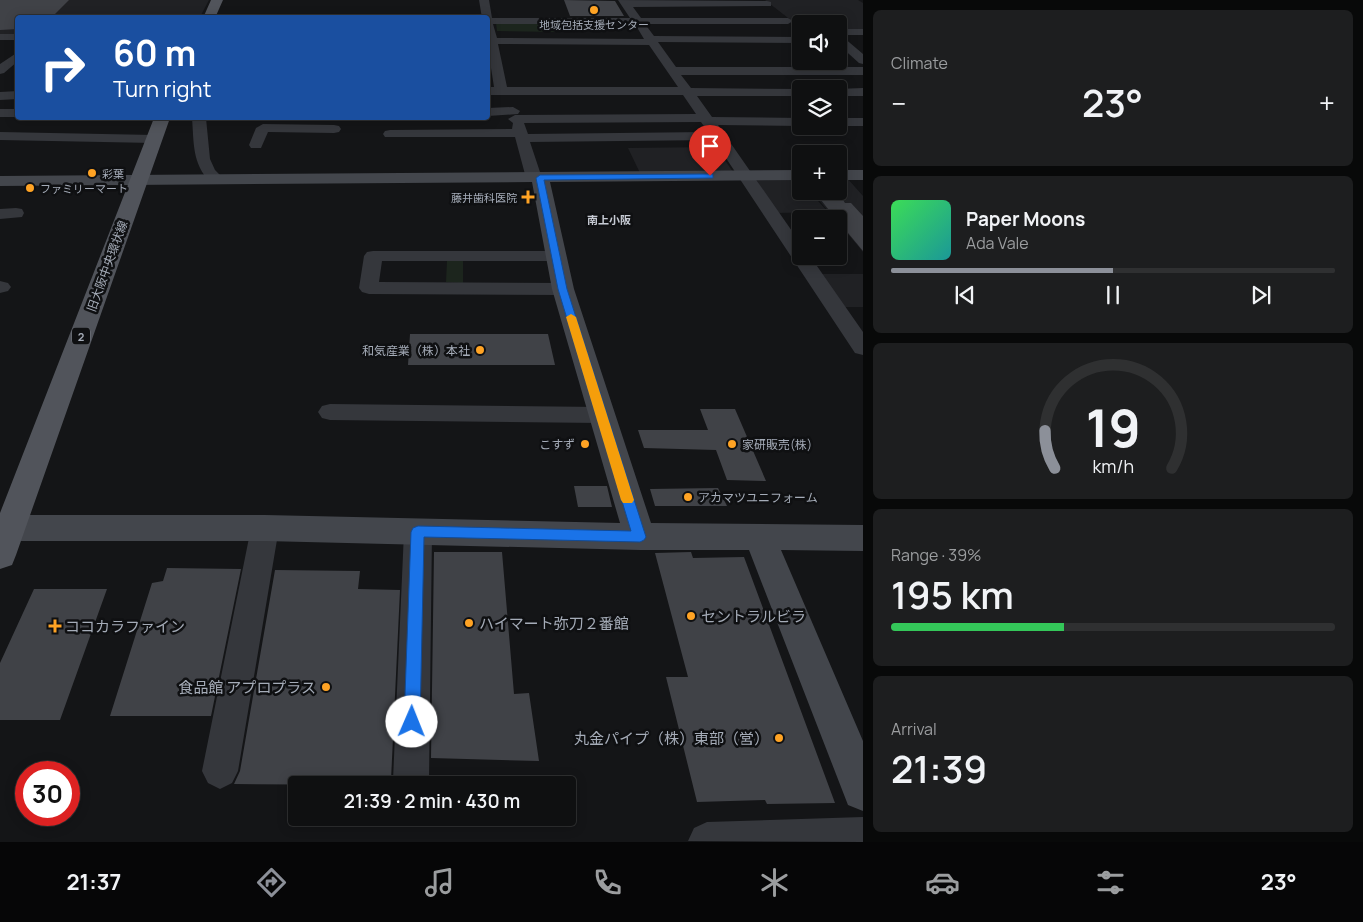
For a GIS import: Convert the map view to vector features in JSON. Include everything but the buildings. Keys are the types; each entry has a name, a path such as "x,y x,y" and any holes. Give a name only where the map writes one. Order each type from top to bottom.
{"main road":[{"path":"210,15 217,0"},
{"name":"旧大阪中央環状線","path":"3,538 158,128"}],"street":[{"path":"484,0 487,15"},
{"path":"624,2 767,4"},
{"path":"624,2 863,348"},
{"path":"490,29 637,21 788,21"},
{"path":"490,29 650,40 792,40"},
{"path":"847,32 863,32"},
{"path":"490,33 503,91 514,115 537,178 563,289 640,537"},
{"path":"0,37 15,37"},
{"path":"847,46 861,58"},
{"path":"660,55 679,55"},
{"path":"847,56 861,58"},
{"path":"0,70 15,58"},
{"path":"672,71 863,71"},
{"path":"490,91 792,92"},
{"path":"847,92 863,92"},
{"path":"0,96 15,95"},
{"path":"490,112 514,115 792,122"},
{"path":"0,113 15,113"},
{"path":"199,120 203,165 216,179"},
{"path":"847,122 863,122"},
{"path":"0,136 158,128"},
{"path":"256,144 263,128 334,128"},
{"path":"390,134 718,136"},
{"path":"0,180 792,175"},
{"path":"847,175 863,175"},
{"path":"555,256 373,256 369,288 563,289"},
{"path":"466,256 468,288"},
{"path":"330,412 601,414"},
{"path":"3,538 264,528 640,537 863,538"},
{"path":"220,771 264,528"},
{"path":"411,776 418,532"},
{"path":"760,538 863,790"},
{"path":"707,841 863,836"}],"shaded area":[{"path":"0,0 209,0 201,15 15,15 15,36 0,36"},
{"path":"765,0 858,0 863,3 863,30 847,30 847,15 792,15 792,21"},
{"path":"496,23 555,23 557,32 497,31"},
{"path":"716,147 733,172 640,173 628,148"},
{"path":"792,178 792,200 817,200 826,210 792,210 792,213 775,213 756,179"},
{"path":"847,178 863,196 863,252 847,233 847,210 827,210 819,200 847,200"},
{"path":"447,261 463,261 463,283 446,282"},
{"path":"819,274 863,274 863,307 841,307"}],"slow traffic":[{"path":"571,317 628,500"}],"place":[{"name":"地域包括支援センター","path":"594,10"},
{"name":"彩葉","path":"92,173"},
{"name":"ファミリーマート","path":"30,188"},
{"name":"藤井歯科医院","path":"528,197"},
{"name":"和気産業（株）本社","path":"480,350"},
{"name":"こすず","path":"585,444"},
{"name":"家研販売(株)","path":"732,444"},
{"name":"アカマツユニフォーム","path":"688,497"},
{"name":"セントラルビラ","path":"691,616"},
{"name":"ハイマート弥刀２番館","path":"469,623"},
{"name":"ココカラファイン","path":"55,626"},
{"name":"食品館 アプロプラス","path":"326,687"},
{"name":"丸金パイプ（株）東部（営）","path":"779,738"}],"district":[{"name":"南上小阪","path":"609,219"}],"route":[{"path":"412,722 418,532 640,537 563,289 540,178 710,176"}]}
